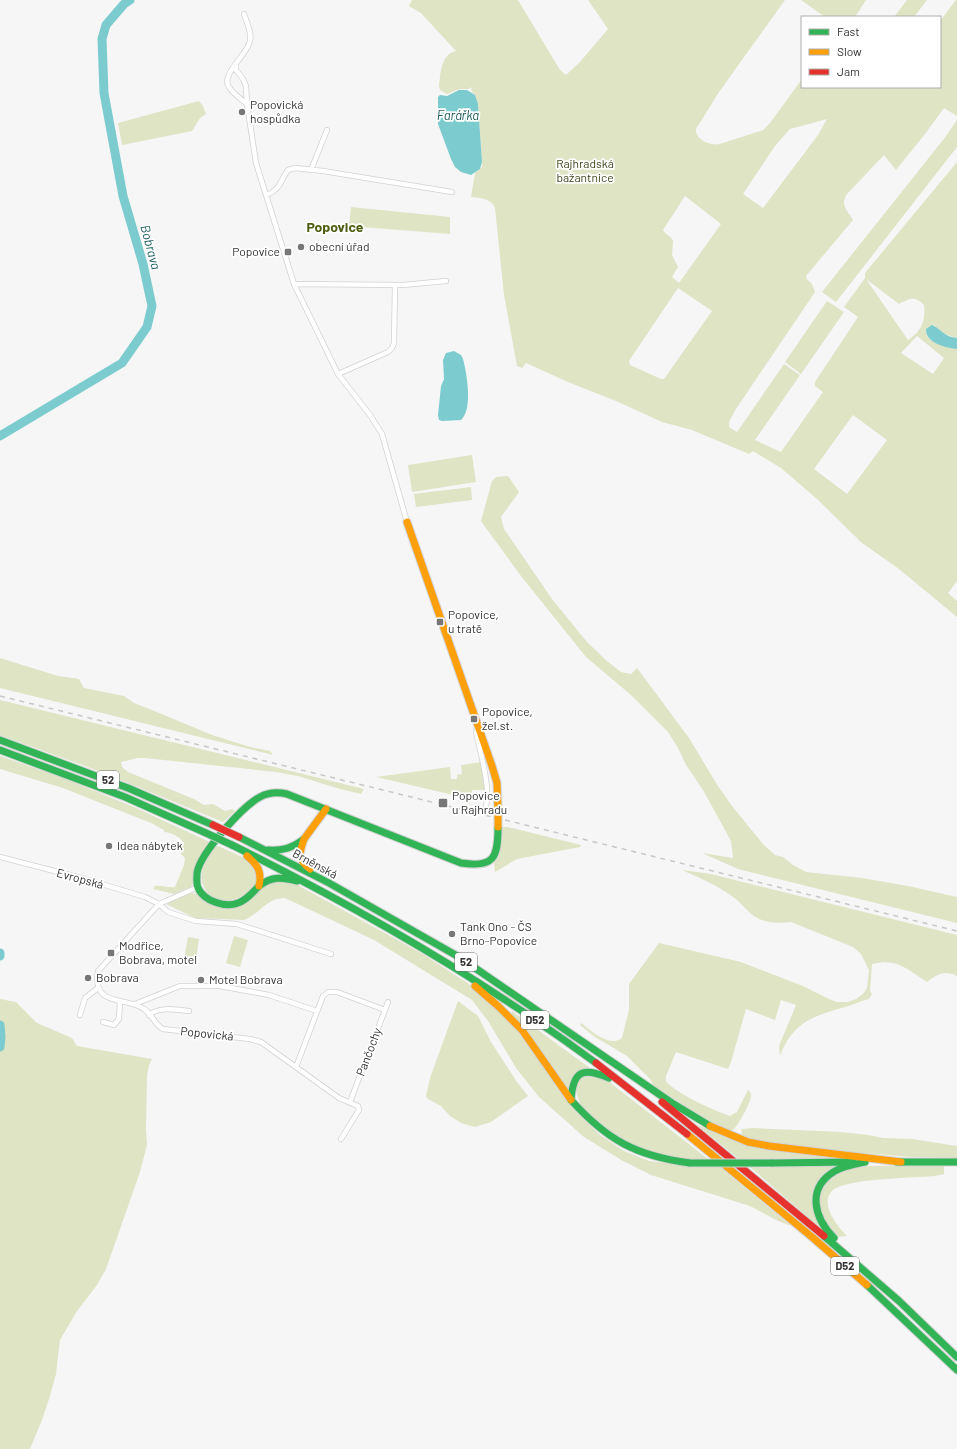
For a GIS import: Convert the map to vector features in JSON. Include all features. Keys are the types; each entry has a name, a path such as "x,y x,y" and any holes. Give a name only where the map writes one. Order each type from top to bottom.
{"main road":[{"path":"316,886 278,877 268,879 239,903 229,905 212,900 202,893 198,887 197,880 198,870 207,852 238,816 261,796 272,793 284,793 461,863 476,866 488,863 498,847 497,783 480,727 407,522"},
{"name":"Brněnská","path":"0,740 128,788 239,837 329,883 458,957 596,1051"},
{"name":"Brněnská","path":"0,750 125,797 232,844 316,886 441,958"},
{"path":"326,809 304,840 300,852 301,861 329,883"},
{"path":"263,849 283,851 304,840"},
{"path":"232,844 258,865 261,873 259,886"},
{"path":"441,958 486,995 518,1026 572,1100 589,1120 622,1144 651,1156 690,1163 957,1162"},
{"name":"D52","path":"441,958 536,1020 626,1086 858,1276 899,1313 957,1370"},
{"path":"596,1051 704,1123 734,1137 769,1146 901,1162"},
{"name":"D52","path":"596,1051 743,1167 858,1264 905,1306 957,1357"},
{"path":"572,1100 571,1090 575,1077 583,1072 588,1071 599,1073 626,1086"},
{"path":"858,1264 822,1223 816,1208 815,1200 820,1185 828,1175 841,1168 865,1162"}],"street":[{"path":"244,14 249,30 250,41 247,49 229,74 227,80 228,86 247,104"},
{"path":"236,65 236,70 245,82 247,91 247,104 253,148 294,284 338,374 370,414 382,434 407,522"},
{"path":"229,74 238,74"},
{"path":"312,170 327,130"},
{"path":"267,195 276,190 288,170 295,168 452,192"},
{"path":"294,284 395,284 446,281"},
{"path":"338,374 383,355 391,350 394,343 395,284"},
{"path":"480,727 476,730 476,732 485,774 486,806"},
{"name":"Evropská","path":"0,857 145,897 159,904"},
{"path":"80,1015 85,998 98,988 98,971 159,904 198,887"},
{"path":"159,904 168,912 196,921 238,924 331,954"},
{"path":"135,1004 180,986 220,986 269,995 317,1011"},
{"name":"Popovická","path":"98,988 108,998 120,1002 135,1004 145,1010 158,1025 166,1030 250,1039 260,1042 339,1098 350,1102"},
{"path":"296,1067 323,996 328,992 337,992 385,1010"},
{"path":"103,1022 114,1025 119,1019 120,1002"},
{"name":"Pančochy","path":"350,1102 388,1002"},
{"path":"149,1014 161,1009 189,1011"},
{"path":"341,1139 359,1110 358,1106 350,1102"}],"green space":[{"name":"Rajhradská bažantnice","path":"412,0 518,0 560,70 566,75 579,63 608,29 588,0 785,0 719,92 696,129 698,136 704,141 712,144 720,144 763,130 770,123 801,80 801,88 941,88 941,20 957,0 957,116 944,108 896,170 884,155 847,194 844,204 853,220 806,276 812,284 815,292 736,409 729,422 729,427 737,432 784,364 800,375 755,440 781,452 823,392 815,386 815,382 858,317 844,307 865,278 865,273 957,162 957,338 944,334 934,325 926,330 929,338 937,344 957,349 957,581 948,593 957,601 957,617 899,569 862,543 818,500 781,468 753,451 749,454 692,430 662,422 526,363 522,368 517,366 504,295 495,208 488,200 471,197 475,173 482,167 478,104 471,87 469,89 460,89 447,94 440,90 440,76 444,60 451,53 456,51 421,13 409,6","holes":["827,119 818,135 763,208 743,194 775,146 790,129","685,196 721,224 679,283 672,277 678,267 672,255 673,241 671,237 663,230","866,279 899,304 907,300 915,299 924,305 922,325 913,337 908,340","678,288 712,311 664,379 661,379 630,365 629,361","917,336 944,358 933,374 901,353","853,415 887,440 847,494 814,469"]},
{"path":"801,0 866,0 856,16 824,16"},
{"path":"907,0 927,0 915,16 895,16"},
{"path":"199,101 206,114 200,118 192,131 122,145 118,123"},
{"path":"957,120 957,147 836,302 822,292 943,140"},
{"path":"351,207 450,217 450,234 349,226"},
{"path":"827,301 844,312 801,374 785,362"},
{"path":"472,455 476,482 412,492 408,465"},
{"path":"508,476 519,492 501,517 504,529 552,599 587,642 608,662 621,672 631,674 637,668 689,738 732,806 763,844 775,855 783,857 793,865 806,872 862,878 957,897 957,923 738,869 702,853 733,858 731,841 703,790 686,765 668,732 631,695 586,657 521,576 481,521 492,481 496,477"},
{"path":"471,487 472,500 416,507 414,494"},
{"path":"0,658 58,676 79,679 84,688 124,696 134,703 212,735 250,747 270,751 273,755 0,688"},
{"path":"0,700 364,789 361,794 298,776 276,772 145,758 121,762 122,767 128,772 194,799 204,805 213,804 225,811 232,809 235,811 223,822 104,773 0,735"},
{"path":"0,756 60,777 134,807 212,843 191,887 174,894 153,889 155,886 175,887 184,865 185,858 181,854 184,843 178,837 164,832 164,830 151,823 63,788 0,769"},
{"path":"482,762 486,790 472,790 470,803 462,801 462,797 376,777 450,767 451,779 457,779 457,775 462,774 461,765"},
{"path":"501,827 508,827 581,845 580,847 517,859 495,872 494,863 500,850"},
{"path":"216,845 251,861 258,869 256,884 244,895 231,900 220,900 210,895 204,887 202,875 206,861"},
{"path":"682,870 711,874 957,935 957,976 945,973 934,977 927,982 907,969 889,962 872,964 870,991 872,994 869,999 814,1017 805,1022 791,1035 780,1056 779,1046 796,1005 781,1000 775,1020 746,1009 728,1069 676,1052 666,1076 666,1082 688,1097 730,1116 737,1112 748,1090 750,1092 751,1098 736,1127 731,1130 722,1130 654,1086 650,1079 627,1056 595,1037 580,1025 581,1023 595,1034 606,1040 617,1041 622,1038 629,1010 629,984 659,943 741,962 803,986 837,1002 848,1002 863,994 867,988 869,970 861,954 853,947 791,922 774,923 758,918 723,890"},
{"path":"271,881 294,883 421,953 469,984 507,1018 550,1074 576,1112 600,1135 624,1151 649,1161 691,1167 720,1167 791,1226 778,1221 750,1206 651,1175 623,1161 584,1137 539,1097 516,1068 488,1021 472,1000 374,940 285,898 268,903 244,920 195,918 166,904 191,893 197,894 225,906 260,890"},
{"path":"234,936 248,940 240,967 226,963"},
{"path":"188,937 199,939 196,961 184,959"},
{"path":"0,999 16,1002 37,1023 72,1038 77,1046 152,1059 147,1076 147,1145 140,1172 106,1269 97,1285 77,1311 60,1340 56,1374 50,1396 30,1449 0,1449"},
{"path":"458,1001 478,1016 491,1042 528,1096 491,1122 475,1127 461,1123 450,1116 441,1106 428,1099 426,1096 430,1078"},
{"path":"512,1011 590,1068 580,1069 569,1093 511,1016"},
{"path":"582,1076 603,1077 708,1159 685,1160 654,1153 634,1147 614,1136 602,1128 592,1118 583,1107 577,1096 577,1085"},
{"path":"695,1124 743,1144 837,1158 739,1159"},
{"path":"752,1128 841,1132 884,1138 912,1139 957,1146 957,1158 911,1157 840,1151 746,1139 741,1130"},
{"path":"944,1165 944,1174 851,1183 832,1191 828,1202 831,1215 847,1236 836,1237 822,1220 817,1199 825,1181 848,1169 869,1166"},
{"path":"771,1166 839,1166 818,1182 819,1224 817,1225 750,1167 771,1168"}],"water":[{"name":"Farářka","path":"459,90 467,90 475,95 478,104 482,162 480,169 471,175 461,172 455,167 438,124 438,97 440,95 447,96"},
{"path":"932,325 948,336 957,338 957,349 937,344 929,338 926,329"},
{"path":"454,351 461,355 465,365 468,391 467,408 465,415 461,420 442,421 439,420 438,415 441,386 444,379 443,360 446,353"}],"waterway":[{"name":"Bobrava","path":"0,436 122,363 147,327 152,306 143,264 123,196 104,93 102,39 106,25 124,4 130,0"},
{"name":"Bobrava","path":"0,1025 0,1047"}],"railway":[{"path":"0,696 957,931"}],"traffic: fast":[{"path":"0,740 128,788 213,825"},
{"path":"0,750 125,797 206,833"},
{"path":"259,886 250,896 241,902 227,905 221,904 210,900 201,893 197,884 197,873 206,854 233,820 253,802 270,793 287,794 461,863 481,864 492,858 497,846 498,827"},
{"path":"206,833 232,845"},
{"path":"239,837 329,883 459,957 672,1103 710,1126"},
{"path":"268,850 287,848 304,839"},
{"path":"232,845 326,894 419,946 509,1002 596,1063"},
{"path":"259,886 268,880 277,878 297,881"},
{"path":"571,1100 574,1082 581,1074 586,1072 609,1078"},
{"path":"571,1100 597,1126 624,1144 638,1151 654,1156 690,1163"},
{"path":"771,1163 853,1162"},
{"path":"834,1238 827,1230 818,1212 816,1203 820,1186 826,1178 835,1171 846,1166 865,1162"},
{"path":"897,1162 957,1162"},
{"path":"690,1163 771,1163"},
{"path":"824,1236 899,1301 957,1357"},
{"path":"867,1285 957,1370"}],"traffic: slow":[{"path":"407,522 492,766 497,783 498,809"},
{"path":"304,839 326,809"},
{"path":"498,809 498,827"},
{"path":"304,839 300,856 303,862 310,869"},
{"path":"247,856 258,869 260,877 259,886"},
{"path":"475,986 522,1030 571,1100"},
{"path":"710,1126 748,1142 769,1146 901,1162"},
{"path":"687,1134 812,1237 867,1285"}],"traffic: jam":[{"path":"213,825 239,837"},
{"path":"596,1063 687,1134"},
{"path":"662,1102 824,1236"}],"place":[{"name":"Popovická hospůdka","path":"242,112"},
{"name":"obecní úřad","path":"301,247"},
{"name":"Popovice","path":"288,252"},
{"name":"Popovice, u tratě","path":"440,622"},
{"name":"Popovice, žel.st.","path":"474,719"},
{"name":"Popovice u Rajhradu","path":"443,803"},
{"name":"Idea nábytek","path":"109,846"},
{"name":"Tank Ono - ČS Brno-Popovice","path":"452,934"},
{"name":"Modřice, Bobrava, motel","path":"111,953"},
{"name":"Bobrava","path":"88,978"},
{"name":"Motel Bobrava","path":"201,980"}],"district":[{"name":"Popovice","path":"335,227"}]}
